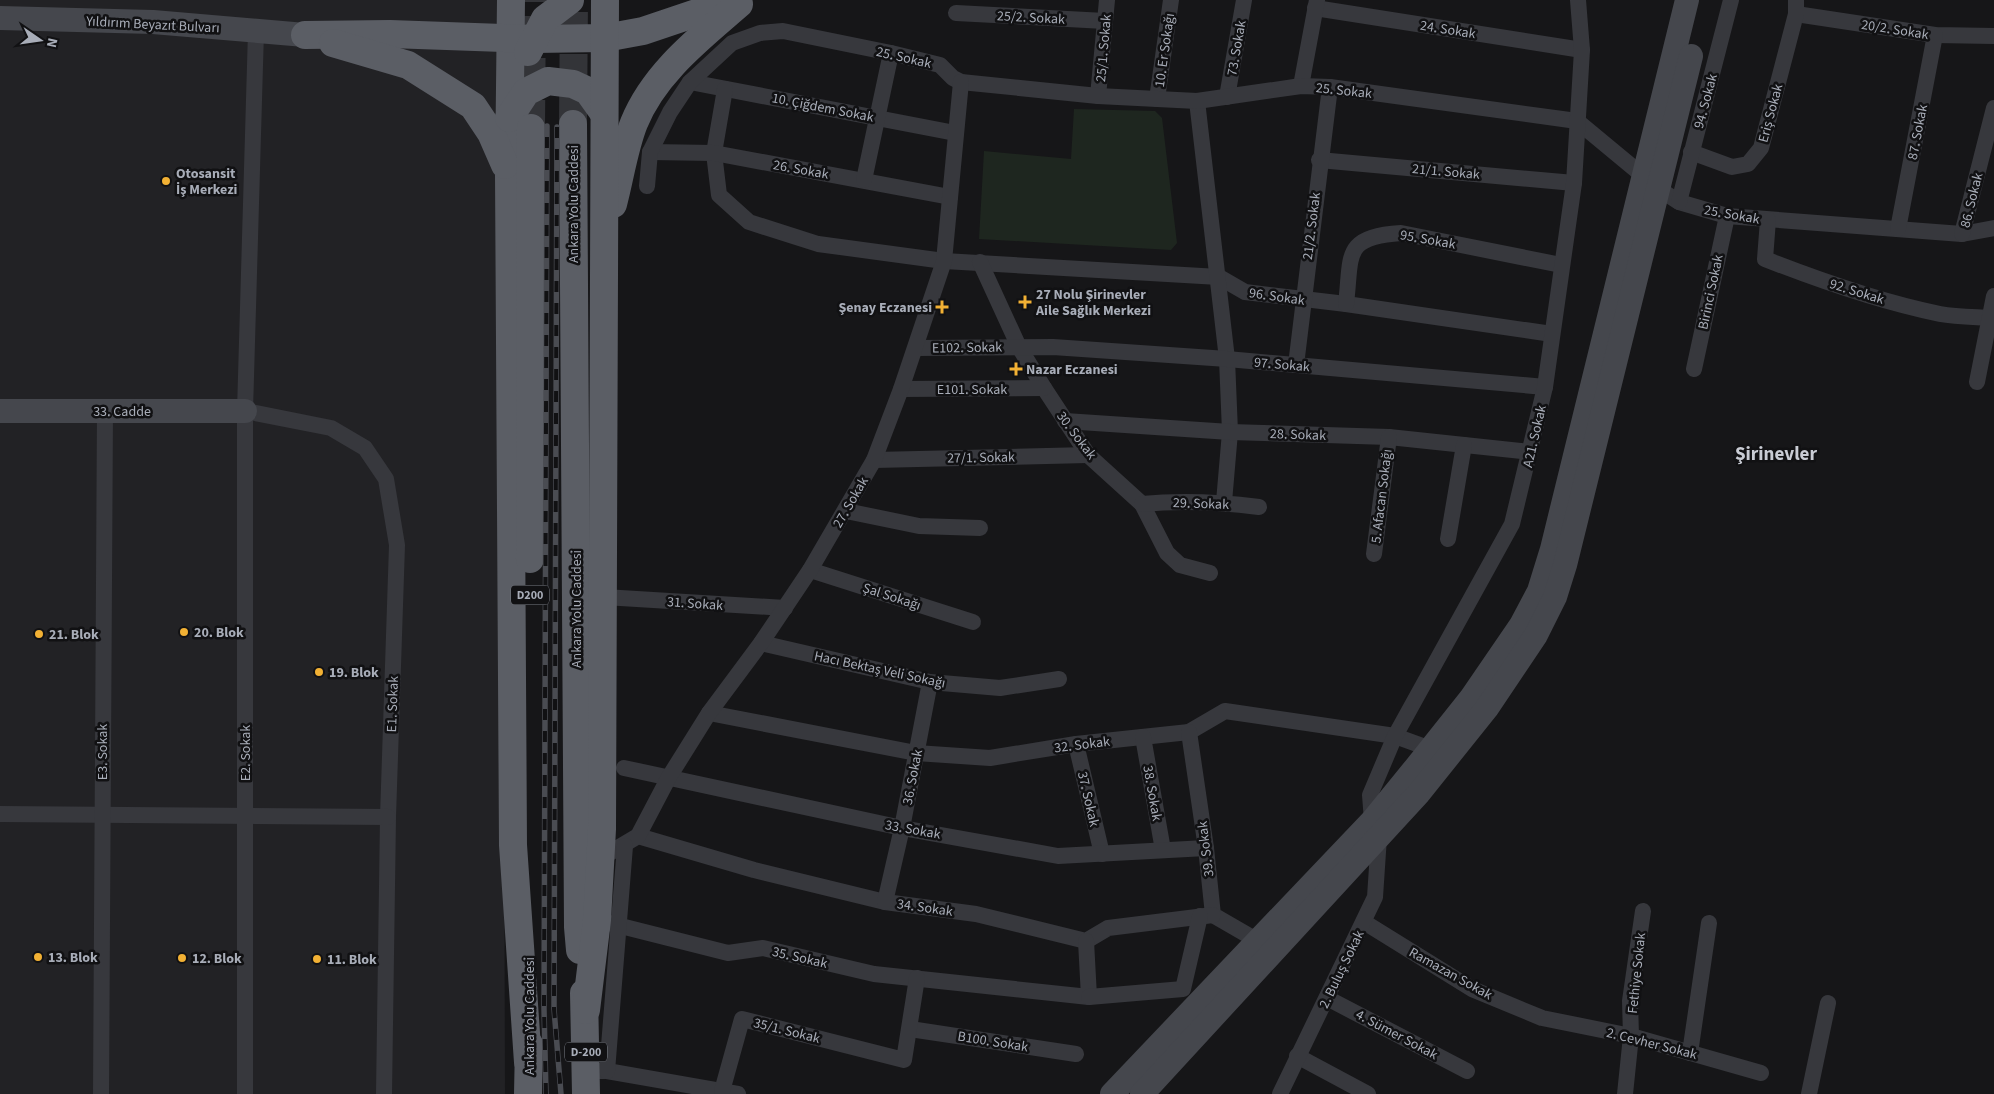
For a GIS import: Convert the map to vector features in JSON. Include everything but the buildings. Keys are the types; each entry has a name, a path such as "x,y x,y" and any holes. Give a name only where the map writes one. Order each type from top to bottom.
{"highway":[{"path":"511,0 522,39 520,123"},
{"path":"522,39 567,1 590,20 605,20 643,31 735,0"},
{"path":"603,242 634,122 638,115 656,85 685,52 744,0"},
{"path":"306,35 390,34 522,39 605,20"},
{"path":"586,1010 607,923 601,858 604,597 603,112 605,20"},
{"path":"306,35 408,65 447,88 473,106 491,133 509,175"},
{"path":"528,1062 513,845 509,175 526,92 548,81 573,84 588,91 603,112"},
{"name":"Ankara Yolu Caddesi","path":"520,123 528,1094"},
{"name":"Ankara Yolu Caddesi","path":"573,124 578,927 593,1079"}],"main road":[{"path":"1652,183 1687,0"},
{"path":"1142,1094 1375,829 1440,752 1471,698 1516,633 1539,591 1704,0"},
{"name":"Yıldırım Beyazıt Bulvarı","path":"0,18 153,22 306,35"},
{"name":"33. Cadde","path":"0,411 245,411"},
{"path":"1112,1094 1258,941 1375,829"}],"street":[{"name":"25/1. Sokak","path":"1098,96 1107,0"},
{"name":"10. Er Sokağı","path":"1158,99 1171,0"},
{"name":"73. Sokak","path":"1227,97 1244,0"},
{"name":"A21. Sokak","path":"1375,829 1370,795 1395,736 1512,524 1530,452 1545,387 1574,183 1582,50 1578,0"},
{"name":"94. Sokak","path":"1679,202 1732,0"},
{"name":"24. Sokak","path":"1316,4 1582,50"},
{"path":"1301,86 1316,4"},
{"name":"Eriş Sokak","path":"1692,152 1732,167 1748,164 1760,148 1796,7"},
{"name":"20/2. Sokak","path":"1796,7 1935,35 1994,36"},
{"name":"25/2. Sokak","path":"956,13 1105,21"},
{"name":"E2. Sokak","path":"245,1094 245,411 256,31"},
{"name":"25. Sokak","path":"650,152 670,112 690,82 732,43 760,33 783,31 891,53 940,66 953,78 961,82 1098,96 1197,101 1301,86 1330,87 1577,121 1652,183 1679,202 1727,216 1962,234 1994,228"},
{"name":"87. Sokak","path":"1898,229 1935,35"},
{"path":"864,180 891,53"},
{"name":"10. Çiğdem Sokak","path":"690,82 955,134"},
{"name":"27. Sokak","path":"601,858 625,846 638,836 669,777 709,713 761,643 810,570 874,460 916,348 944,261 961,82"},
{"name":"21/2. Sokak","path":"1296,365 1319,160 1330,87"},
{"name":"96. Sokak","path":"725,89 714,153 719,195 749,222 818,244 944,261 1219,277 1244,292 1302,301 1346,304 1552,334"},
{"path":"1197,101 1228,360 1230,432 1224,502"},
{"name":"86. Sokak","path":"1962,234 1994,108"},
{"path":"647,186 650,152"},
{"name":"26. Sokak","path":"650,152 714,153 950,197"},
{"name":"21/1. Sokak","path":"1319,160 1574,183"},
{"name":"Birinci Sokak","path":"1694,369 1727,216"},
{"name":"92. Sokak","path":"1768,220 1764,259 1802,274 1896,302 1942,314 1990,318"},
{"name":"95. Sokak","path":"1346,304 1353,249 1362,240 1377,234 1401,233 1561,265"},
{"name":"30. Sokak","path":"980,262 1019,347 1088,455 1142,504 1167,553 1180,565 1210,573"},
{"path":"1977,382 1994,296"},
{"name":"E102. Sokak","path":"916,348 1019,347"},
{"name":"97. Sokak","path":"1019,347 1296,365 1545,387"},
{"name":"E101. Sokak","path":"901,389 1044,388"},
{"name":"E3. Sokak","path":"101,1094 105,411"},
{"name":"E1. Sokak","path":"245,411 331,428 365,448 386,479 397,545 388,818 384,1094"},
{"name":"28. Sokak","path":"1065,421 1230,432 1389,437 1530,452"},
{"name":"5. Afacan Sokağı","path":"1374,554 1389,437"},
{"path":"1448,539 1464,445"},
{"name":"27/1. Sokak","path":"874,460 1088,455"},
{"name":"29. Sokak","path":"1142,504 1175,501 1224,502 1260,507"},
{"path":"846,511 919,526 980,528"},
{"name":"Şal Sokağı","path":"810,570 973,622"},
{"name":"31. Sokak","path":"604,597 785,608"},
{"name":"Hacı Bektaş Veli Sokağı","path":"761,643 930,682 1000,688 1059,679"},
{"name":"36. Sokak","path":"885,902 902,828 930,682"},
{"name":"32. Sokak","path":"709,713 916,753 990,758 1076,744 1189,732 1225,711 1395,736 1440,752"},
{"name":"39. Sokak","path":"1089,997 1183,989 1206,916 1206,848 1189,732"},
{"name":"38. Sokak","path":"1143,736 1164,850"},
{"name":"37. Sokak","path":"1076,744 1102,854"},
{"name":"33. Sokak","path":"624,768 902,828 1058,856 1206,848"},
{"path":"0,814 388,818"},
{"name":"2. Buluş Sokak","path":"1280,1094 1375,897 1375,829"},
{"name":"34. Sokak","path":"638,836 754,870 885,902 976,914 1086,941"},
{"path":"625,846 607,923 593,1079 730,1092"},
{"name":"Fethiye Sokak","path":"1631,1093 1630,1001 1643,911"},
{"path":"1089,997 1086,941 1108,928 1206,916 1258,941"},
{"name":"Ramazan Sokak","path":"1364,922 1472,988 1542,1018"},
{"name":"35. Sokak","path":"607,923 728,953 763,948 874,974 1089,997"},
{"path":"1690,1053 1709,923"},
{"path":"910,1029 917,978"},
{"name":"4. Sümer Sokak","path":"1327,998 1467,1071"},
{"path":"1809,1094 1828,1003"},
{"name":"2. Cevher Sokak","path":"1542,1018 1631,1036 1761,1073"},
{"name":"35/1. Sokak","path":"730,1092 742,1019 904,1060 910,1029"},
{"name":"B100. Sokak","path":"910,1029 1076,1054"},
{"path":"1297,1056 1368,1094"}],"shaded area":[{"path":"0,0 505,0 502,115 505,1094 0,1094"},
{"path":"1074,109 1155,111 1162,118 1177,243 1171,250 979,239 984,151 1071,159"}],"tunnel":[{"path":"531,128 532,0"},
{"path":"573,124 574,0"}],"railway":[{"path":"546,1094 544,1009 547,126"},
{"path":"557,127 554,1009 561,1094"}],"place":[{"name":"Otosansit İş Merkezi","path":"166,181"},
{"name":"27 Nolu Şirinevler Aile Sağlık Merkezi","path":"1025,302"},
{"name":"Şenay Eczanesi","path":"942,307"},
{"name":"Nazar Eczanesi","path":"1016,369"},
{"name":"20. Blok","path":"184,632"},
{"name":"21. Blok","path":"39,634"},
{"name":"19. Blok","path":"319,672"},
{"name":"13. Blok","path":"38,957"},
{"name":"12. Blok","path":"182,958"},
{"name":"11. Blok","path":"317,959"}],"district":[{"name":"Şirinevler","path":"1776,453"}]}
